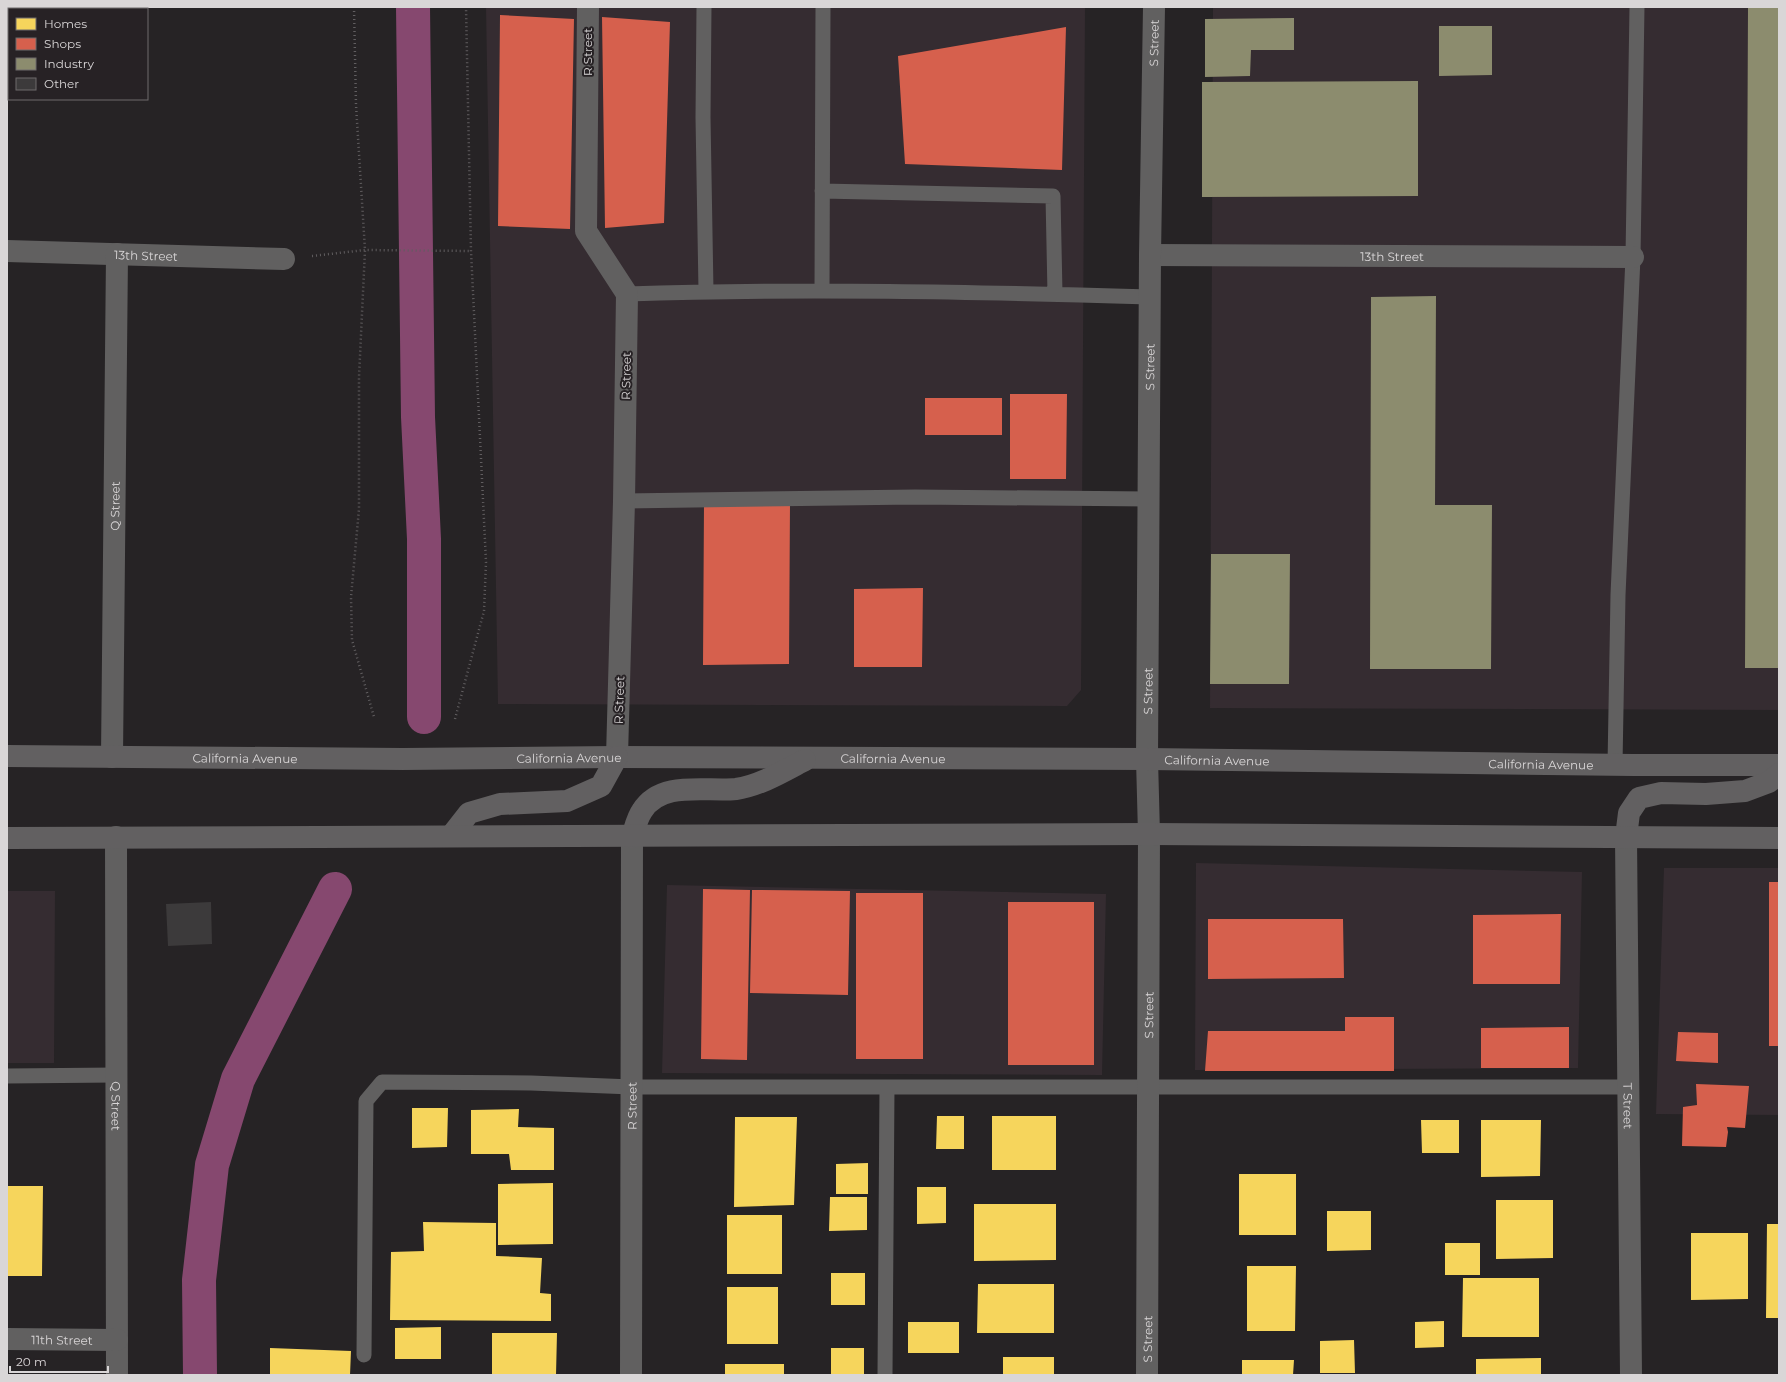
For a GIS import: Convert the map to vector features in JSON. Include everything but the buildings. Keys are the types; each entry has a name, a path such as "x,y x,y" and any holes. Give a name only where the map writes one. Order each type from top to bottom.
{"main road":[{"name":"California Avenue","path":"7,756 403,759 617,757 808,759 1147,759 1615,765 1779,765"},
{"path":"451,836 468,813 500,804 567,801 601,786 617,757"},
{"path":"632,837 642,810 659,794 686,790 738,789 771,778 808,759"},
{"path":"1626,837 1629,814 1639,798 1661,793 1706,794 1745,791 1768,782 1779,774"},
{"path":"7,838 1149,834 1779,838"}],"street":[{"name":"R Street","path":"588,7 586,231 627,294 624,501 617,757"},
{"name":"S Street","path":"1147,1375 1149,834 1147,759 1150,255 1154,7"},
{"name":"13th Street","path":"7,250 284,259"},
{"name":"Q Street","path":"112,757 117,254"},
{"name":"13th Street","path":"1150,255 1633,257"},
{"name":"Q Street","path":"116,837 117,1375"},
{"name":"R Street","path":"631,1375 632,837"},
{"name":"T Street","path":"1626,837 1632,1375"},
{"name":"11th Street","path":"7,1339 117,1340"}],"lane":[{"path":"704,7 703,117 706,292"},
{"path":"822,291 823,7"},
{"path":"1615,765 1618,595 1633,257 1637,7"},
{"path":"822,191 1053,196 1055,294"},
{"path":"627,294 822,291 1055,294 1150,297"},
{"path":"624,501 915,497 1149,499"},
{"path":"7,1076 116,1075"},
{"path":"364,1356 366,1101 382,1082 530,1083 632,1087 1628,1087"},
{"path":"885,1375 887,1087"}],"path":[{"path":"354,7 356,105 365,250 359,377 359,509 351,596 352,640 374,717"},
{"path":"455,719 484,611 486,562 471,251 466,7"},
{"path":"284,259 365,250 471,251"}],"shaded area":[{"path":"486,7 1085,7 1081,690 1067,706 498,704"},
{"path":"1213,7 1779,7 1779,710 1210,708"},
{"path":"1196,863 1582,872 1578,1068 1195,1070"},
{"path":"1664,868 1779,868 1779,1115 1656,1114"},
{"path":"667,885 1106,894 1102,1075 662,1073"},
{"path":"7,891 55,891 54,1063 7,1063"}],"waterway":[{"path":"413,7 418,417 424,539 424,717"},
{"path":"200,1375 199,1280 212,1165 238,1079 335,889"}]}
